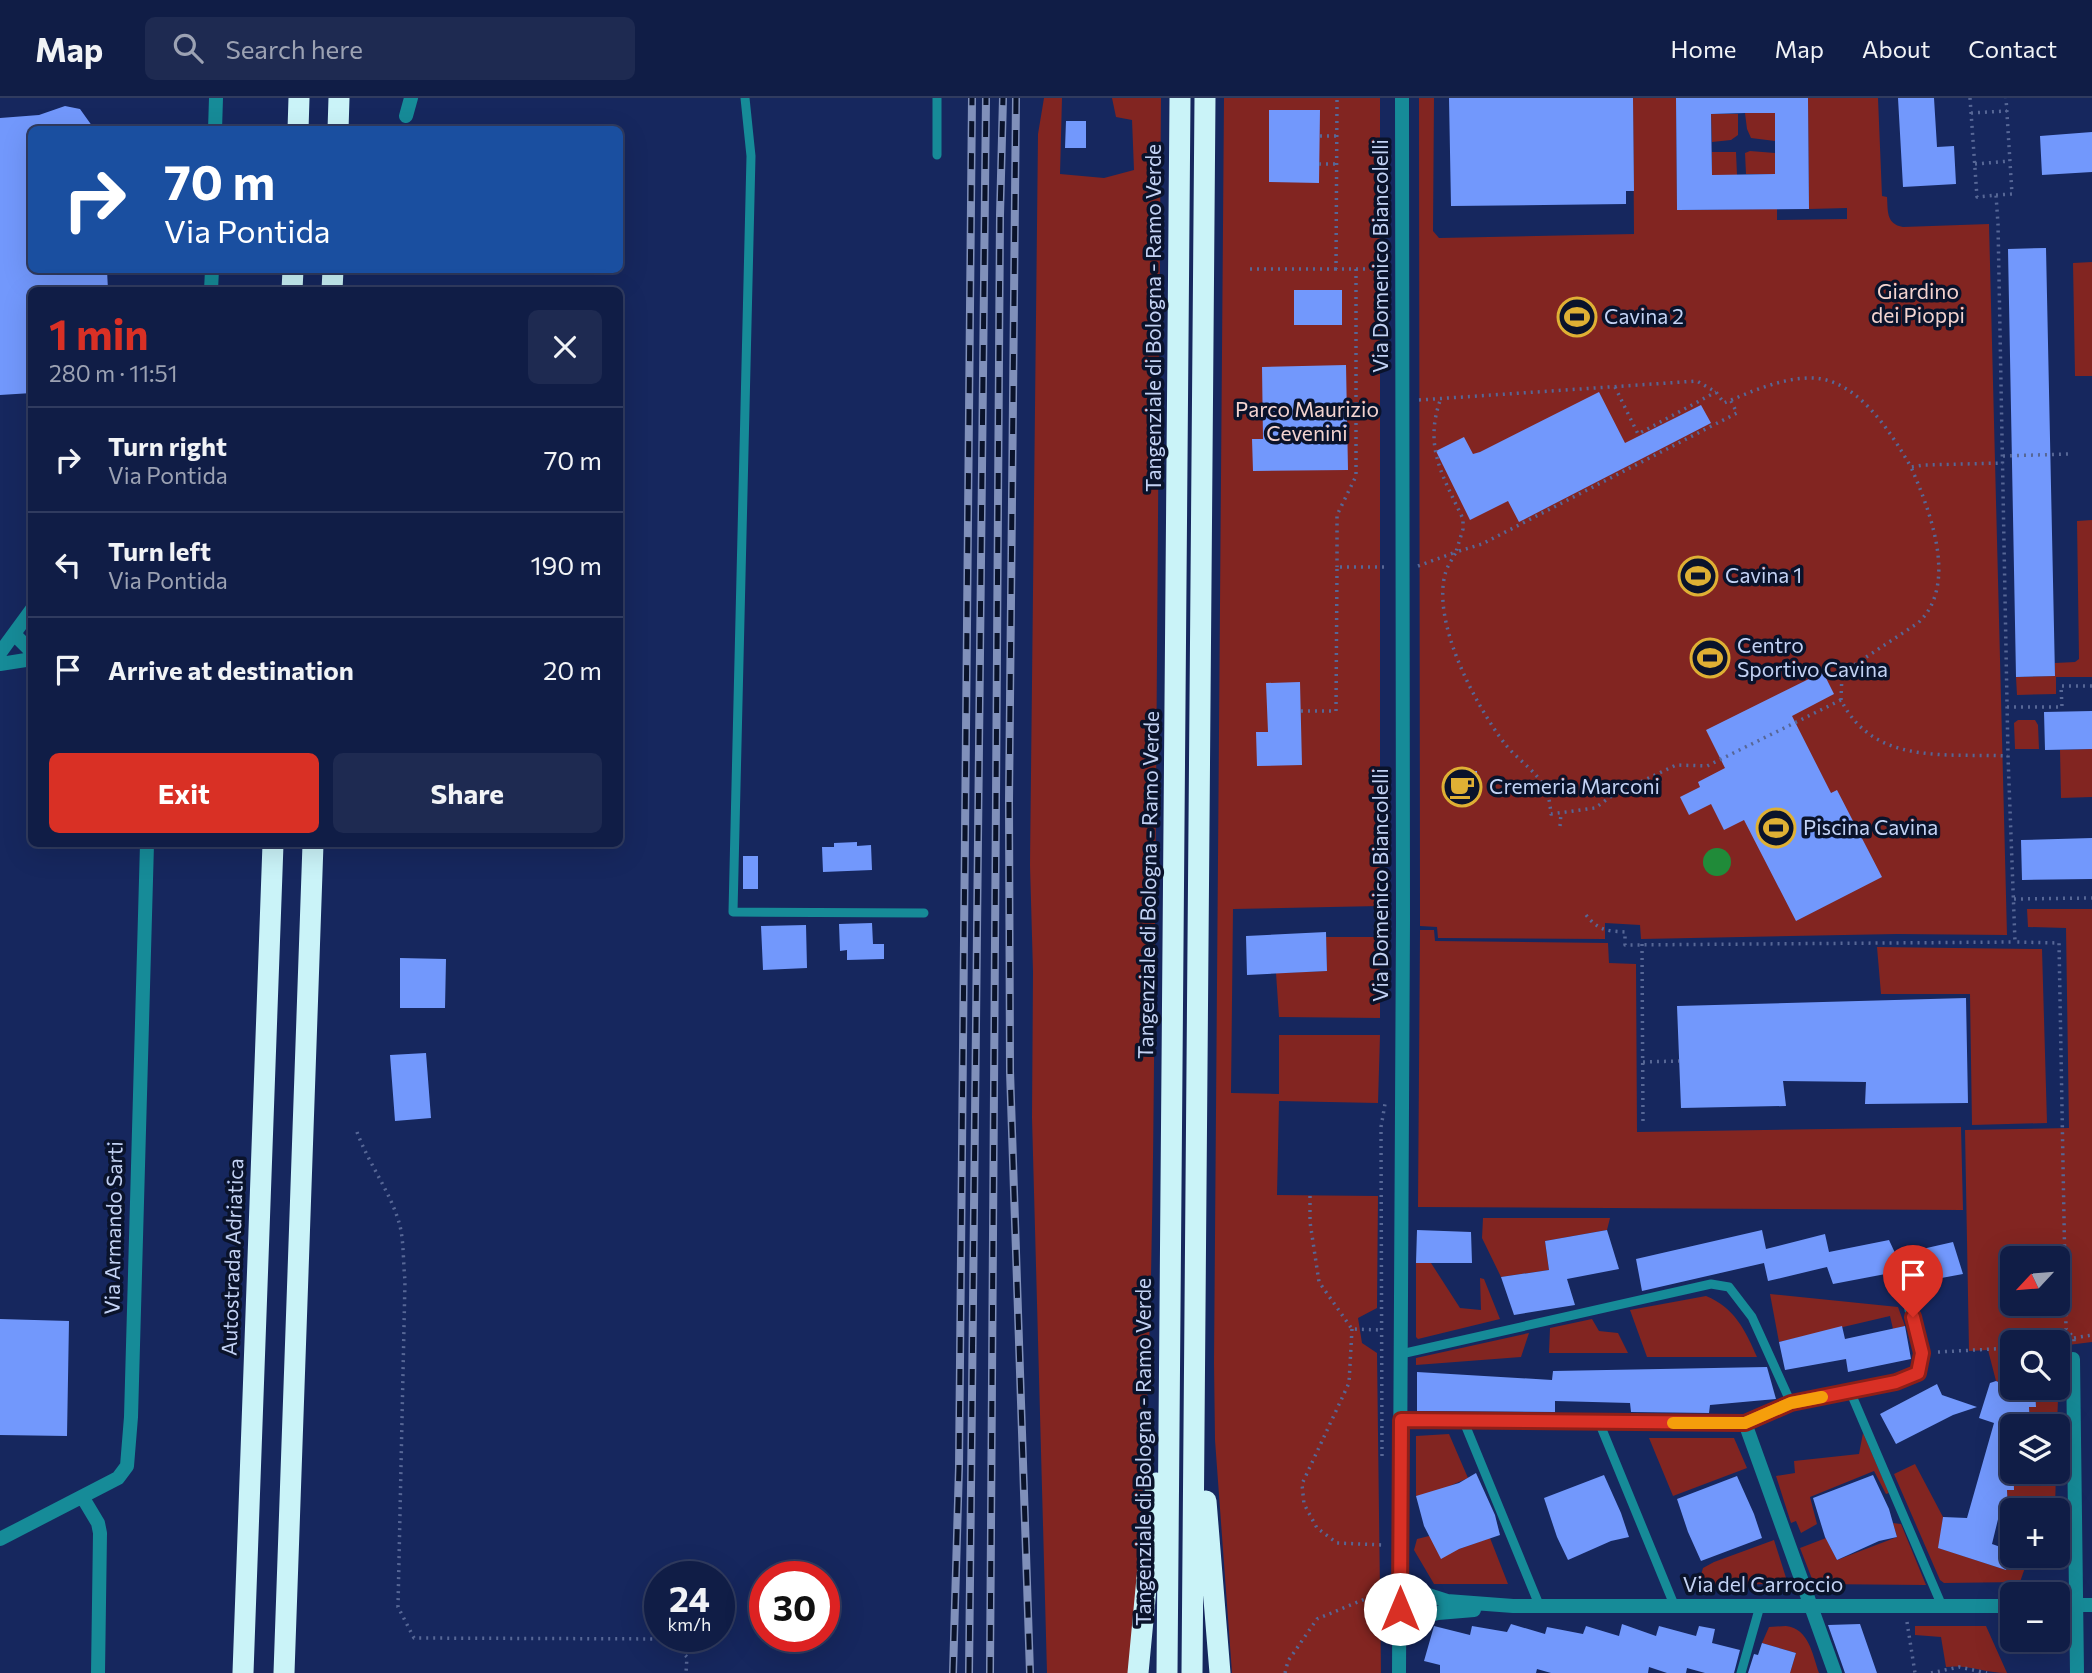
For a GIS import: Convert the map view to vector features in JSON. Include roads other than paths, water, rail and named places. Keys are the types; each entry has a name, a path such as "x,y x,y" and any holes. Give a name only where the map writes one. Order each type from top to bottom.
{"highway":[{"path":"298,126 299,98"},
{"path":"338,126 339,98"},
{"name":"Tangenziale di Bologna - Ramo Verde","path":"1167,1673 1181,98"},
{"path":"1192,1673 1205,98"},
{"name":"Autostrada Adriatica","path":"243,1673 273,847"},
{"path":"284,1673 313,847"},
{"path":"1139,1673 1170,1292"},
{"path":"1195,1328 1220,1673"}],"street":[{"path":"215,126 216,98"},
{"path":"406,116 411,98"},
{"name":"Via Domenico Biancolelli","path":"1399,1673 1402,98"},
{"path":"0,653 28,615"},
{"path":"14,634 28,648"},
{"path":"0,664 28,660"},
{"name":"Via Armando Sarti","path":"0,1539 118,1478 127,1466 131,1417 147,847"},
{"path":"1401,1420 1745,1423 1791,1403 1896,1382 1918,1373 1922,1353 1909,1299"},
{"path":"2073,1359 2077,1673"},
{"path":"1745,1423 1835,1673"},
{"path":"83,1497 98,1523 100,1533 98,1673"},
{"name":"Via del Carroccio","path":"1400,1590 1447,1601 1540,1607 2000,1605"},
{"path":"2070,1605 2092,1605"},
{"name":"Via del Carroccio","path":"1400,1623 1438,1613 1513,1606"}],"lane":[{"path":"746,98 751,156 733,912 923,913"},
{"path":"937,98 937,155"},
{"path":"1401,1354 1711,1284 1729,1287 1752,1317 1791,1403"},
{"path":"1850,1391 1942,1606"},
{"path":"1464,1422 1540,1607"},
{"path":"1599,1422 1675,1607"},
{"path":"1741,1673 1760,1606"}],"railway":[{"path":"953,1673 959,1467 972,98"},
{"path":"969,1673 986,98"},
{"path":"990,1673 1003,98"},
{"path":"1016,98 1009,802 1010,1071 1030,1673"}],"place":[{"name":"Cavina 2","path":"1577,317"},
{"name":"Cavina 1","path":"1698,576"},
{"name":"Centro Sportivo Cavina","path":"1710,658"},
{"name":"Cremeria Marconi","path":"1462,787"},
{"name":"Piscina Cavina","path":"1776,828"}],"park label":[{"name":"Giardino dei Pioppi","path":"1918,304"},
{"name":"Parco Maurizio Cevenini","path":"1307,422"}]}
